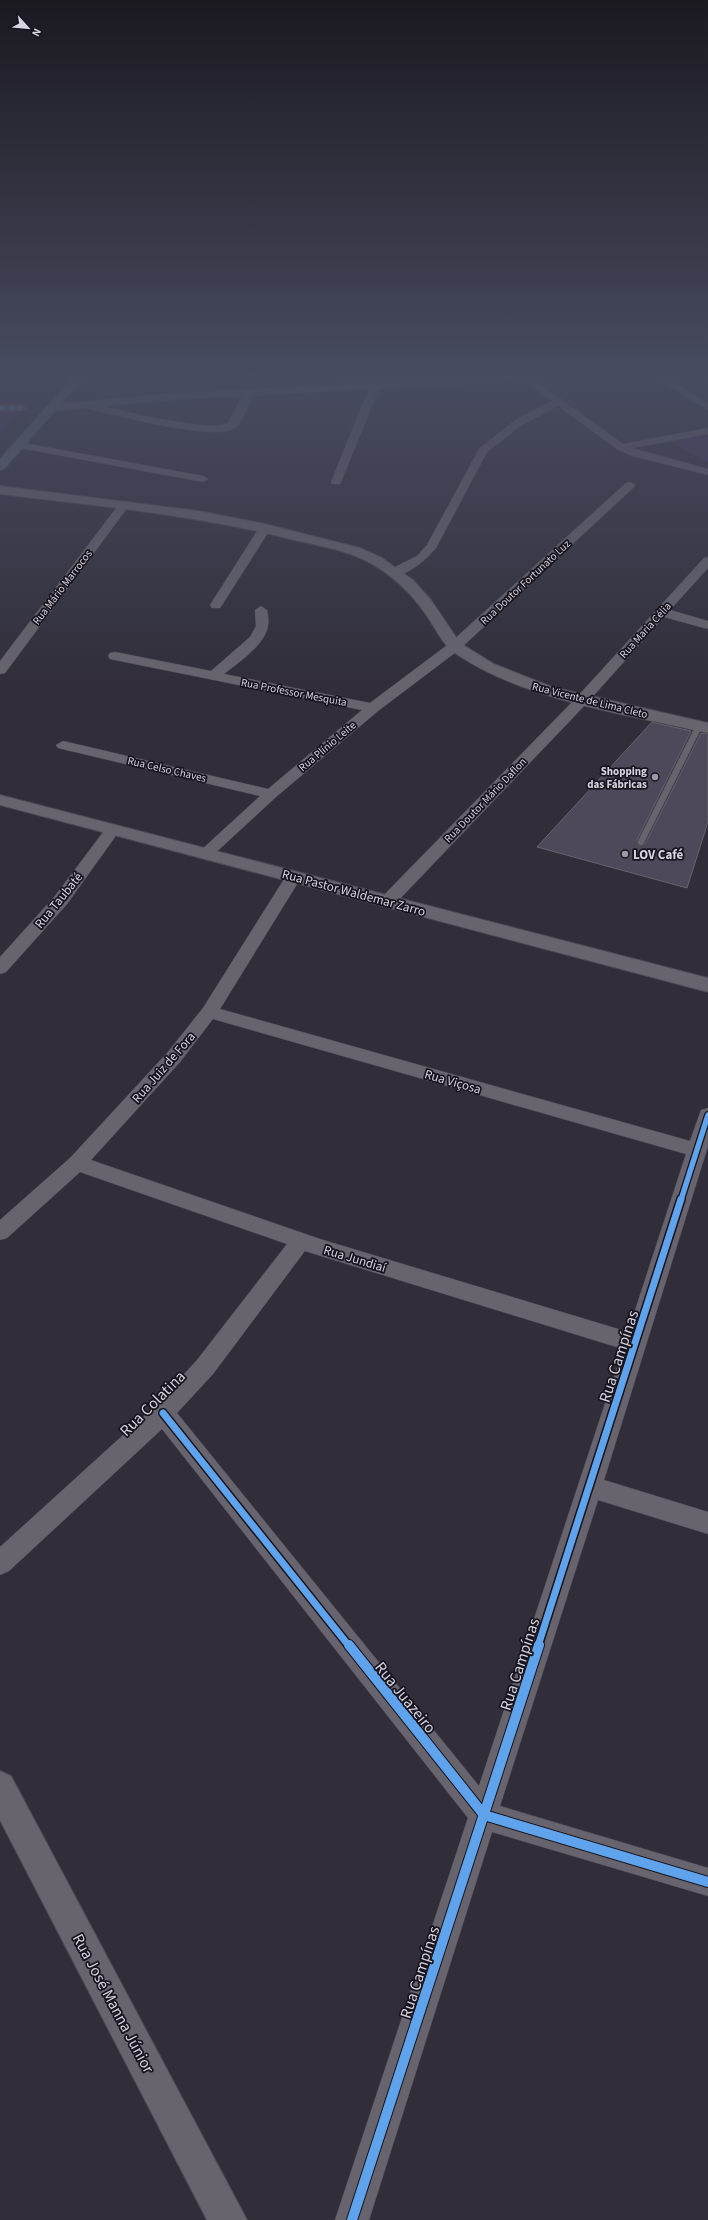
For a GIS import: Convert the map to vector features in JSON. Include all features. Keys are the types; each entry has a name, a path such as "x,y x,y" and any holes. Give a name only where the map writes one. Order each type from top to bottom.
{"street":[{"path":"190,477 203,479"},
{"path":"336,482 338,477"},
{"path":"395,572 421,559 432,546 460,498 470,477"},
{"name":"Rua Doutor Fortunato Luz","path":"455,646 630,485"},
{"name":"Rua Vicente de Lima Cleto","path":"0,490 124,504 199,515 265,528 356,551 395,572 408,583 426,603 455,646 472,658 515,680 547,691 582,700 704,727"},
{"name":"Rua Mário Marrocos","path":"0,670 124,504"},
{"path":"216,605 265,528"},
{"name":"Rua Maria Célia","path":"582,700 708,561"},
{"name":"Rua Professor Mesquita","path":"214,676 251,644 262,626 261,610"},
{"path":"662,612 708,625"},
{"name":"Rua Plínio Leite","path":"206,854 271,794 373,708 455,646"},
{"name":"Rua Professor Mesquita","path":"115,656 373,708"},
{"name":"Rua Doutor Mário Daflon","path":"388,900 582,700"},
{"name":"Rua Celso Chaves","path":"63,745 271,794"},
{"name":"Rua Pastor Waldemar Zarro","path":"0,800 388,900 708,985"},
{"name":"Rua Taubaté","path":"0,968 61,900 112,830"},
{"name":"Rua Juiz de Fora","path":"0,1232 77,1163 174,1057 209,1012 294,876"},
{"name":"Rua Viçosa","path":"209,1012 697,1150"},
{"name":"Rua Campínas","path":"352,2220 590,1488 708,1115"},
{"name":"Rua Jundiaí","path":"77,1163 301,1241 636,1344"},
{"name":"Rua Colatina","path":"0,1563 163,1413 205,1367 301,1241"},
{"name":"Rua Juazeiro","path":"163,1413 484,1815"},
{"path":"590,1488 708,1522"},
{"name":"Rua José Manna Júnior","path":"0,1787 228,2220"},
{"path":"484,1815 708,1882"}],"lane":[{"path":"640,842 704,727"}],"building":[{"name":"Shopping das Fábricas","path":"652,722 691,731 637,840 639,846 645,844 701,733 708,734 708,822 687,888 537,847"}],"cycle path":[{"path":"352,2220 590,1487 708,1115"},
{"path":"163,1413 484,1815 708,1882"}],"place":[{"name":"Shopping das Fábricas","path":"655,777"},
{"name":"LOV Café","path":"625,854"}]}
